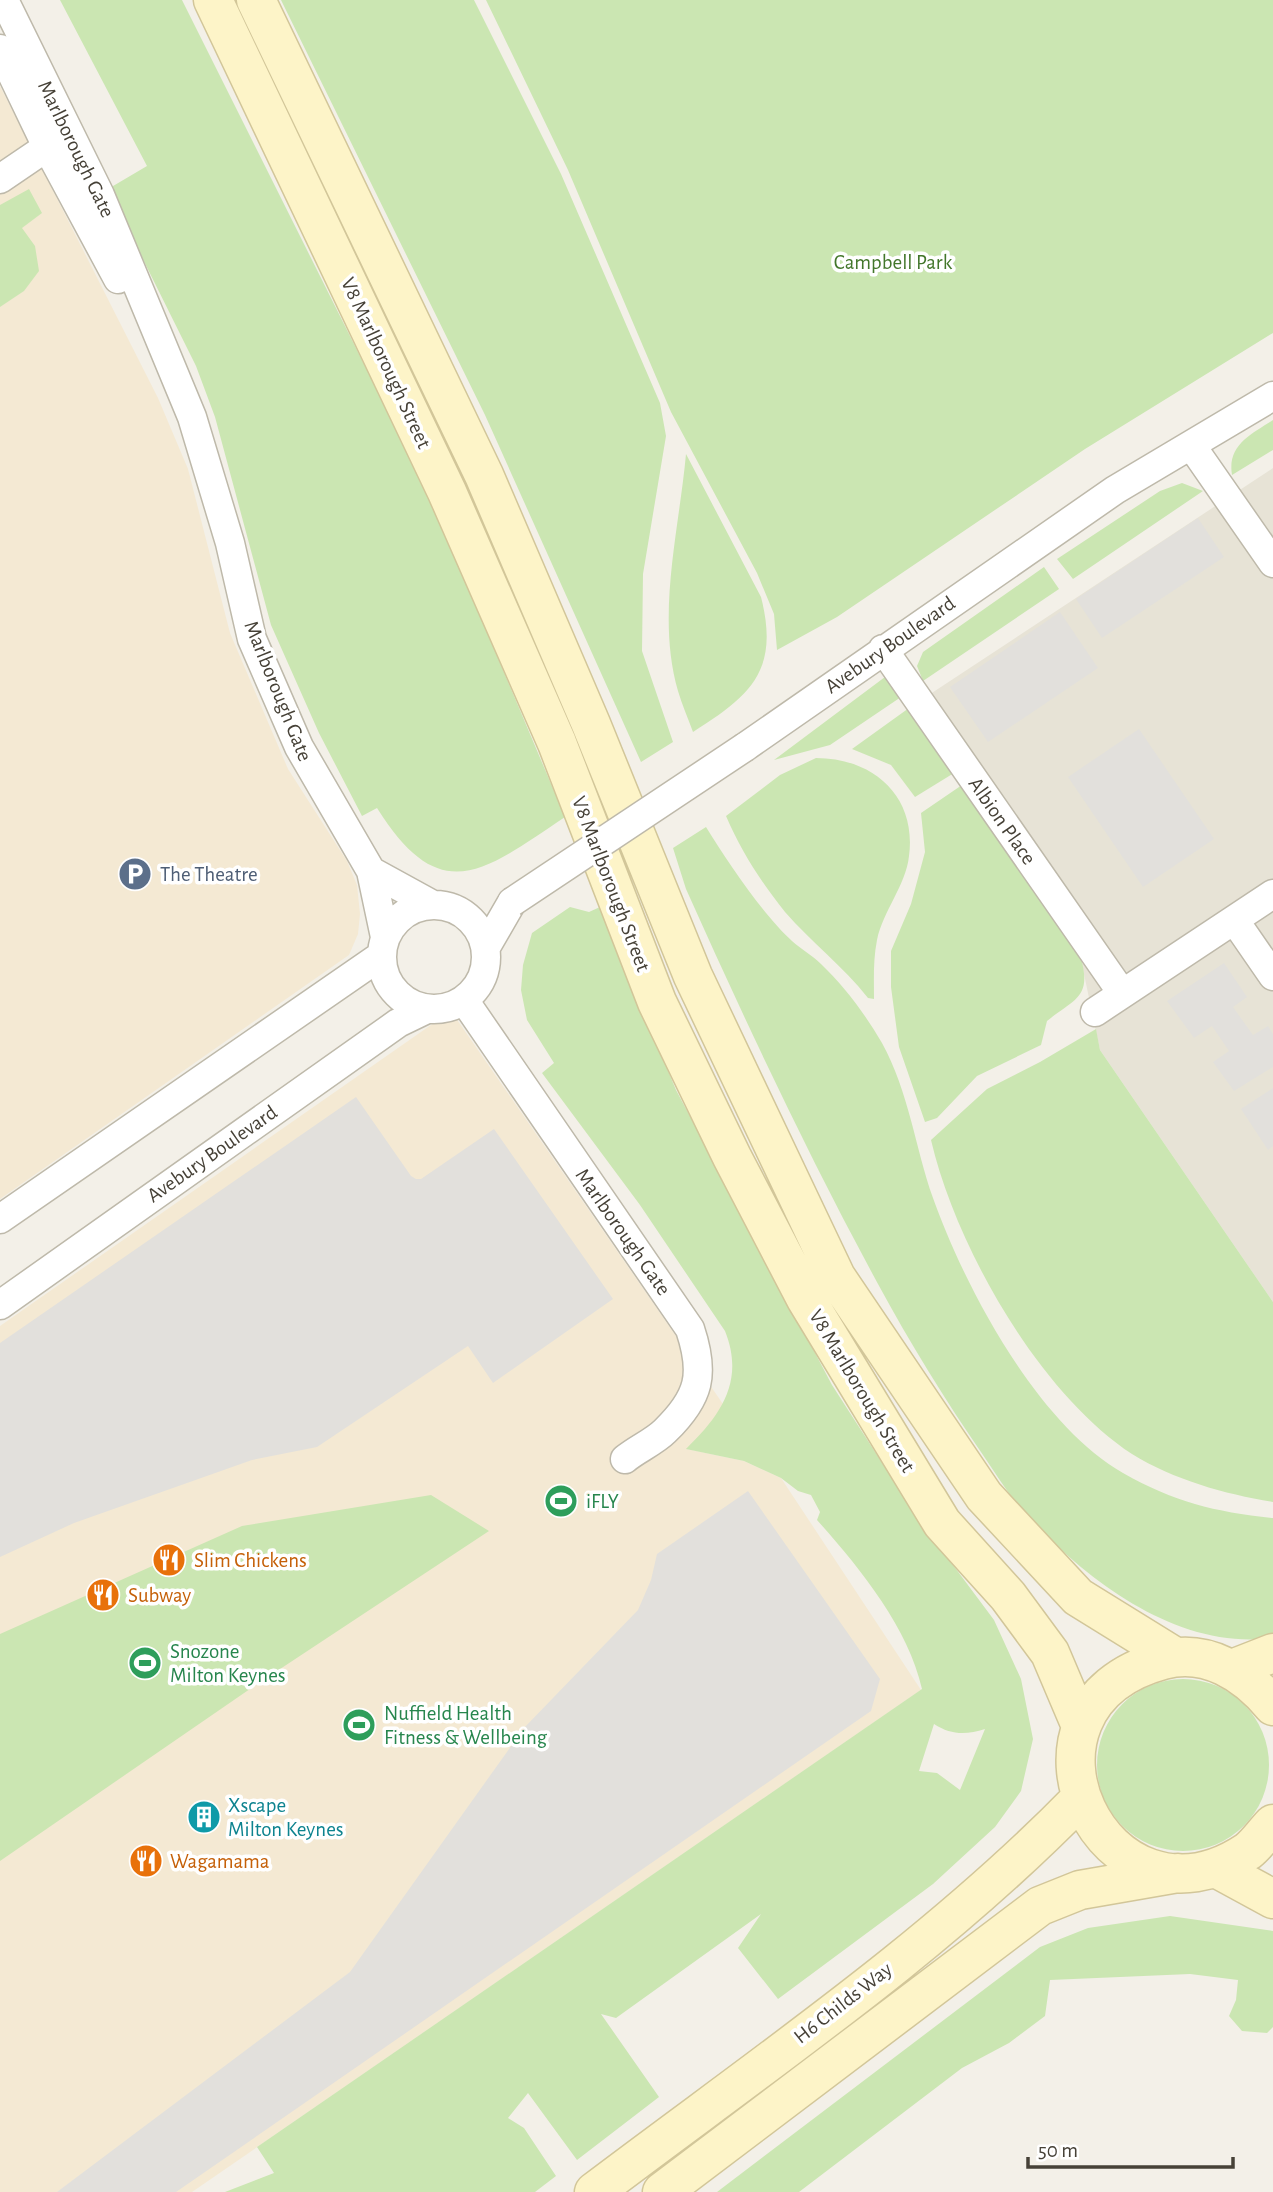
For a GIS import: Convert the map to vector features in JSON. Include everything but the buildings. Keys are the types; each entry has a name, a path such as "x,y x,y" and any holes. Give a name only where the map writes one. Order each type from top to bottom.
{"main road":[{"name":"V8 Marlborough Street","path":"213,0 452,505 557,743 657,1002 732,1157 806,1299 942,1522 1008,1596 1050,1653 1081,1726"},
{"name":"V8 Marlborough Street","path":"256,0 484,475 591,724 693,976 836,1278 984,1496 1078,1597 1175,1657"},
{"path":"1232,1669 1273,1653"},
{"path":"1178,1873 1145,1867 1117,1851 1094,1828 1080,1799 1074,1762 1081,1726 1103,1691 1136,1667 1175,1657 1204,1659 1232,1669 1257,1686 1273,1706"},
{"name":"H6 Childs Way","path":"594,2192 902,1957 1020,1860 1080,1799"},
{"path":"1216,1868 1249,1850 1273,1824"},
{"path":"1216,1868 1273,1899"},
{"name":"H6 Childs Way","path":"662,2192 1040,1906 1080,1889 1216,1868"}],"street":[{"name":"Marlborough Gate","path":"4,33 19,84 47,147 90,202"},
{"name":"Marlborough Gate","path":"4,33 19,84 90,202 192,417 230,542 252,639 299,747 371,871 384,946"},
{"path":"0,179 47,147"},
{"name":"Avebury Boulevard","path":"463,913 512,902 746,747 883,649 1115,490 1273,396"},
{"path":"1191,445 1273,563"},
{"name":"Albion Place","path":"883,649 1122,993"},
{"path":"371,871 433,905 463,913 480,930 486,947 482,979 464,1000 448,1008 427,1009 410,1004 392,989 384,972 384,946"},
{"path":"1095,1012 1273,894"},
{"name":"Avebury Boulevard","path":"486,947 512,902"},
{"path":"0,1219 350,977 384,946 399,918 415,908 433,905"},
{"path":"1235,920 1273,976"},
{"name":"Marlborough Gate","path":"464,1000 690,1329 700,1358 697,1388 665,1432 625,1459"},
{"name":"Avebury Boulevard","path":"0,1306 398,1023 427,1009"}],"shaded area":[{"path":"0,86 158,398 188,469 230,633 288,769 347,861 357,885 360,914 358,934 349,955 0,1199"},
{"path":"1273,468 1273,1302 1100,1050 1080,955 909,708"},
{"path":"1198,518 1224,557 1102,638 1076,599"},
{"path":"1060,612 1098,668 988,742 950,687"},
{"path":"1139,729 1214,839 1143,887 1068,777"},
{"path":"1224,963 1247,997 1233,1007 1253,1035 1268,1026 1273,1034 1273,1067 1234,1091 1213,1062 1229,1051 1212,1026 1194,1038 1167,1001"},
{"path":"451,1011 723,1404 709,1427 687,1449 744,1461 781,1478 921,1690 192,2192 0,2192 0,1326"},
{"path":"1273,1088 1273,1146 1268,1150 1241,1109"},
{"path":"356,1097 411,1176 416,1179 421,1179 494,1129 613,1299 493,1383 468,1346 317,1447 252,1460 74,1523 0,1557 0,1343"},
{"path":"748,1491 880,1679 871,1711 176,2192 57,2192 350,1972 524,1728 638,1610 651,1580 657,1554"}],"green space":[{"path":"60,0 182,0 428,492 565,817 487,865 465,871 443,870 422,860 400,840 377,808 362,816 319,733 271,625 215,417 196,366 108,189 147,166"},
{"path":"281,0 474,0 561,174 660,403 666,436 643,574 642,651 673,742 641,762 485,415"},
{"name":"Campbell Park","path":"486,0 1273,0 1273,333 1085,449 837,617 777,650 774,614 757,573 671,412 568,170"},
{"path":"29,189 42,213 22,228 35,246 39,271 24,291 0,307 0,205"},
{"path":"1273,420 1273,450 1232,475 1231,465 1237,448 1249,436"},
{"path":"686,454 761,597 766,623 763,663 756,679 730,706 693,732 678,691 669,633 671,573"},
{"path":"1182,483 1203,491 1073,579 1057,559 1160,491"},
{"path":"1044,567 1059,589 923,681 917,666 923,652"},
{"path":"885,677 901,697 830,745 774,760"},
{"path":"909,708 954,773 915,797 891,765 852,749"},
{"path":"816,758 856,765 873,773 887,784 906,815 910,835 909,856 904,877 877,940 874,999 868,998 785,912 752,866 726,816 780,775"},
{"path":"962,785 1080,955 1084,980 1079,996 1047,1021 1041,1045 977,1076 937,1118 925,1122 899,1047 891,987 891,951 911,904 925,852 921,813"},
{"path":"706,827 769,917 838,982 862,1011 882,1043 899,1081 927,1179 947,1234 985,1312 1034,1389 1092,1451 1123,1473 1195,1504 1232,1513 1273,1518 1273,1638 1237,1639 1202,1633 1135,1605 1074,1561 1047,1537 1007,1491 942,1392 878,1284 802,1138 686,889 673,848"},
{"path":"570,907 589,912 600,907 676,1090 832,1385 915,1514 994,1620 1021,1679 1033,1739 1021,1791 995,1827 933,1884 778,1999 738,1948 761,1914 616,2018 601,2014 659,2097 577,2160 528,2093 508,2118 524,2128 556,2176 535,2192 225,2192 274,2173 257,2147 922,1689 906,1643 894,1621 865,1578 817,1520 820,1512 811,1495 798,1491 781,1478 744,1461 686,1449 710,1423 726,1396 731,1381 731,1349 725,1331 640,1205 542,1073 554,1063 527,1020 521,990 523,965 532,933","holes":["934,1724 959,1733 985,1729 960,1790 937,1773 919,1771"]},
{"path":"1096,1029 1100,1050 1273,1302 1273,1502 1182,1479 1132,1454 1098,1427 1065,1394 1034,1356 1006,1314 960,1226 943,1182 931,1140 987,1089"},
{"name":"Snozone Milton Keynes","path":"431,1495 489,1531 247,1691 0,1861 0,1634 242,1526"},
{"path":"1183,1679 1216,1686 1244,1704 1262,1732 1269,1765 1262,1798 1244,1826 1216,1844 1183,1851 1150,1844 1122,1826 1104,1798 1097,1765 1104,1732 1122,1704 1150,1686"},
{"path":"1170,1916 1273,1931 1273,2027 1267,2033 1242,2031 1229,2016 1236,2000 1238,1980 1190,1974 1050,1980 1045,2016 1009,2043 962,2068 799,2192 717,2192 1040,1947 1088,1928"}],"place":[{"name":"The Theatre","path":"135,874"},
{"name":"iFLY","path":"561,1501"},
{"name":"Slim Chickens","path":"169,1560"},
{"name":"Subway","path":"103,1595"},
{"name":"Snozone Milton Keynes","path":"145,1663"},
{"name":"Nuffield Health Fitness & Wellbeing","path":"359,1725"},
{"name":"Xscape Milton Keynes","path":"204,1817"},
{"name":"Wagamama","path":"146,1861"}]}
